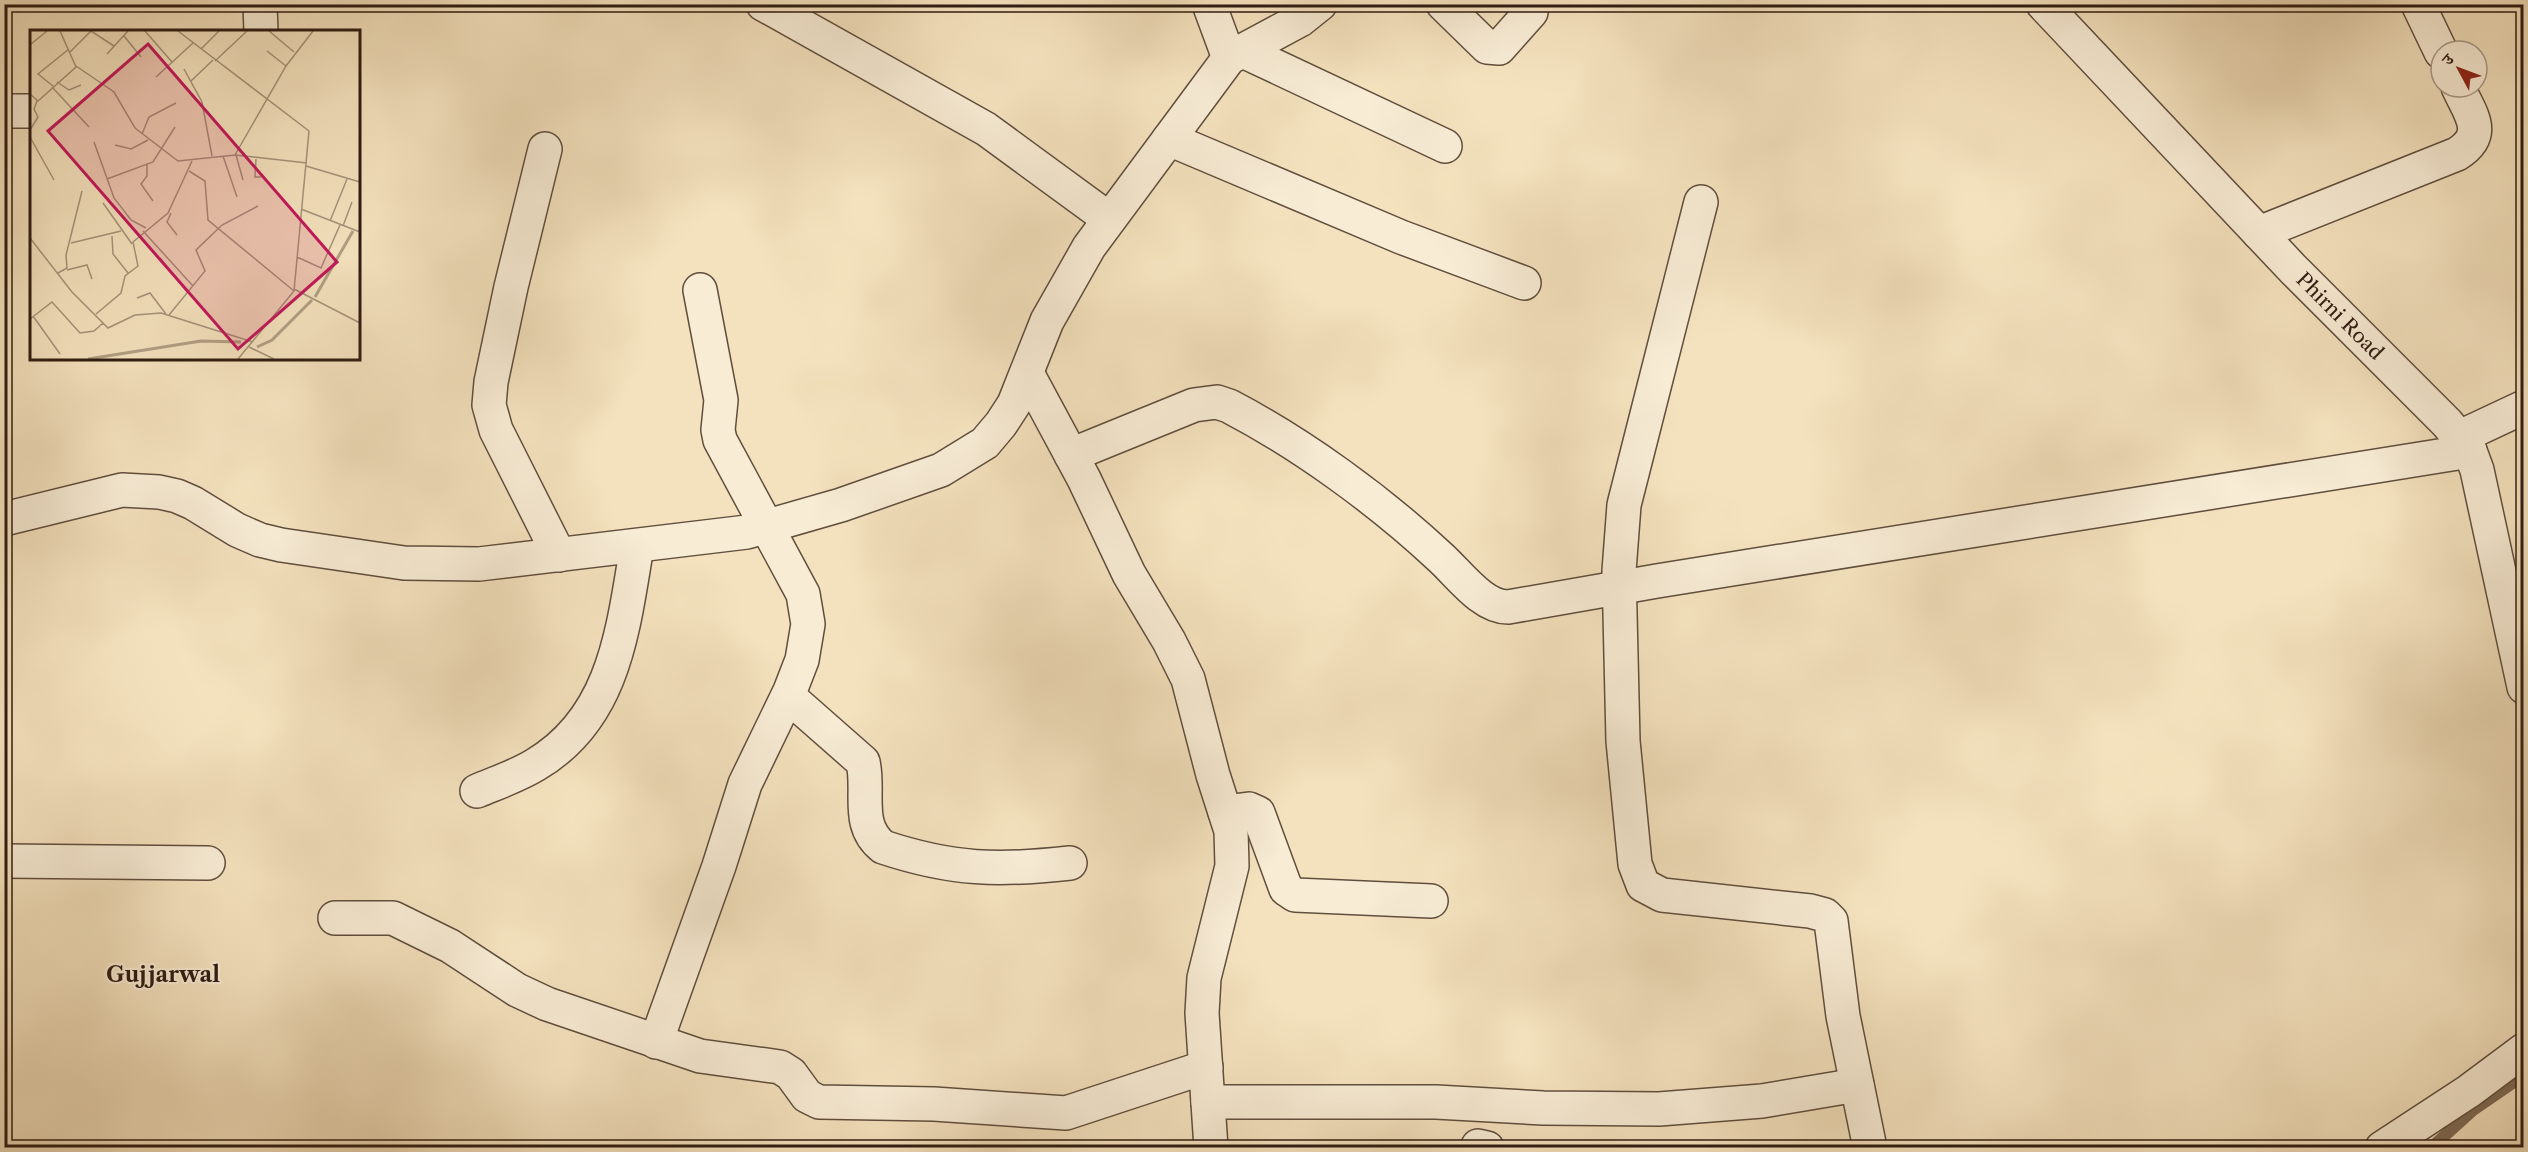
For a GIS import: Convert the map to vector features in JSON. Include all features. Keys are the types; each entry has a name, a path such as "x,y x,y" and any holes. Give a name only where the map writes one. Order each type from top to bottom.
{"street":[{"path":"260,4 261,30"},
{"path":"763,4 986,129 1109,219"},
{"path":"1209,4 1236,55 1445,146"},
{"path":"4,519 122,490 142,490 159,492 193,502 237,530 260,540 404,563 478,564 637,546 766,527 852,502 941,470 985,443 1001,424 1014,404 1047,321 1089,247 1169,139 1236,55 1300,20 1320,4"},
{"path":"1443,4 1487,47 1495,50 1531,12"},
{"name":"Phirni Road","path":"2043,4 2259,233 2465,444 2477,470 2523,687"},
{"path":"2418,4 2435,39"},
{"path":"2259,233 2467,148 2475,136 2475,126 2463,99"},
{"path":"4,111 30,111"},
{"path":"1169,139 1401,237 1524,283"},
{"path":"545,149 511,287 491,382 489,405 496,430 559,555"},
{"path":"1701,202 1624,505 1620,547 1623,741 1638,876 1649,890 1662,895 1810,911 1827,917 1833,926 1843,1016 1870,1148"},
{"path":"656,1042 719,866 745,784 788,696 808,640 807,608 803,594 720,440 718,430 721,400 700,290"},
{"path":"1027,373 1071,455 1129,574 1188,679 1225,812 1233,849 1204,978 1202,1013 1211,1148"},
{"path":"1071,455 1194,405 1216,402 1241,412 1326,467 1419,537 1494,606 1508,607 2465,444 2523,407"},
{"path":"477,791 535,765 578,731 593,710 616,659 637,546"},
{"path":"788,696 863,762 865,820 874,840 883,847 961,867 1015,869 1070,863"},
{"path":"1225,812 1248,809 1258,813 1286,889 1295,895 1431,901"},
{"path":"4,861 208,863"},
{"path":"335,918 393,918 450,946 517,990 596,1023 700,1056 784,1068 807,1096 819,1102 934,1104 1054,1114 1079,1110 1206,1067"},
{"path":"2382,1148 2469,1091 2523,1050"},
{"path":"1208,1101 1436,1102 1543,1108 1659,1109 1762,1101 1857,1085"}],"waterway":[{"path":"2431,1148 2473,1110 2524,1075"}],"district":[{"name":"Gujjarwal","path":"163,974"}]}
